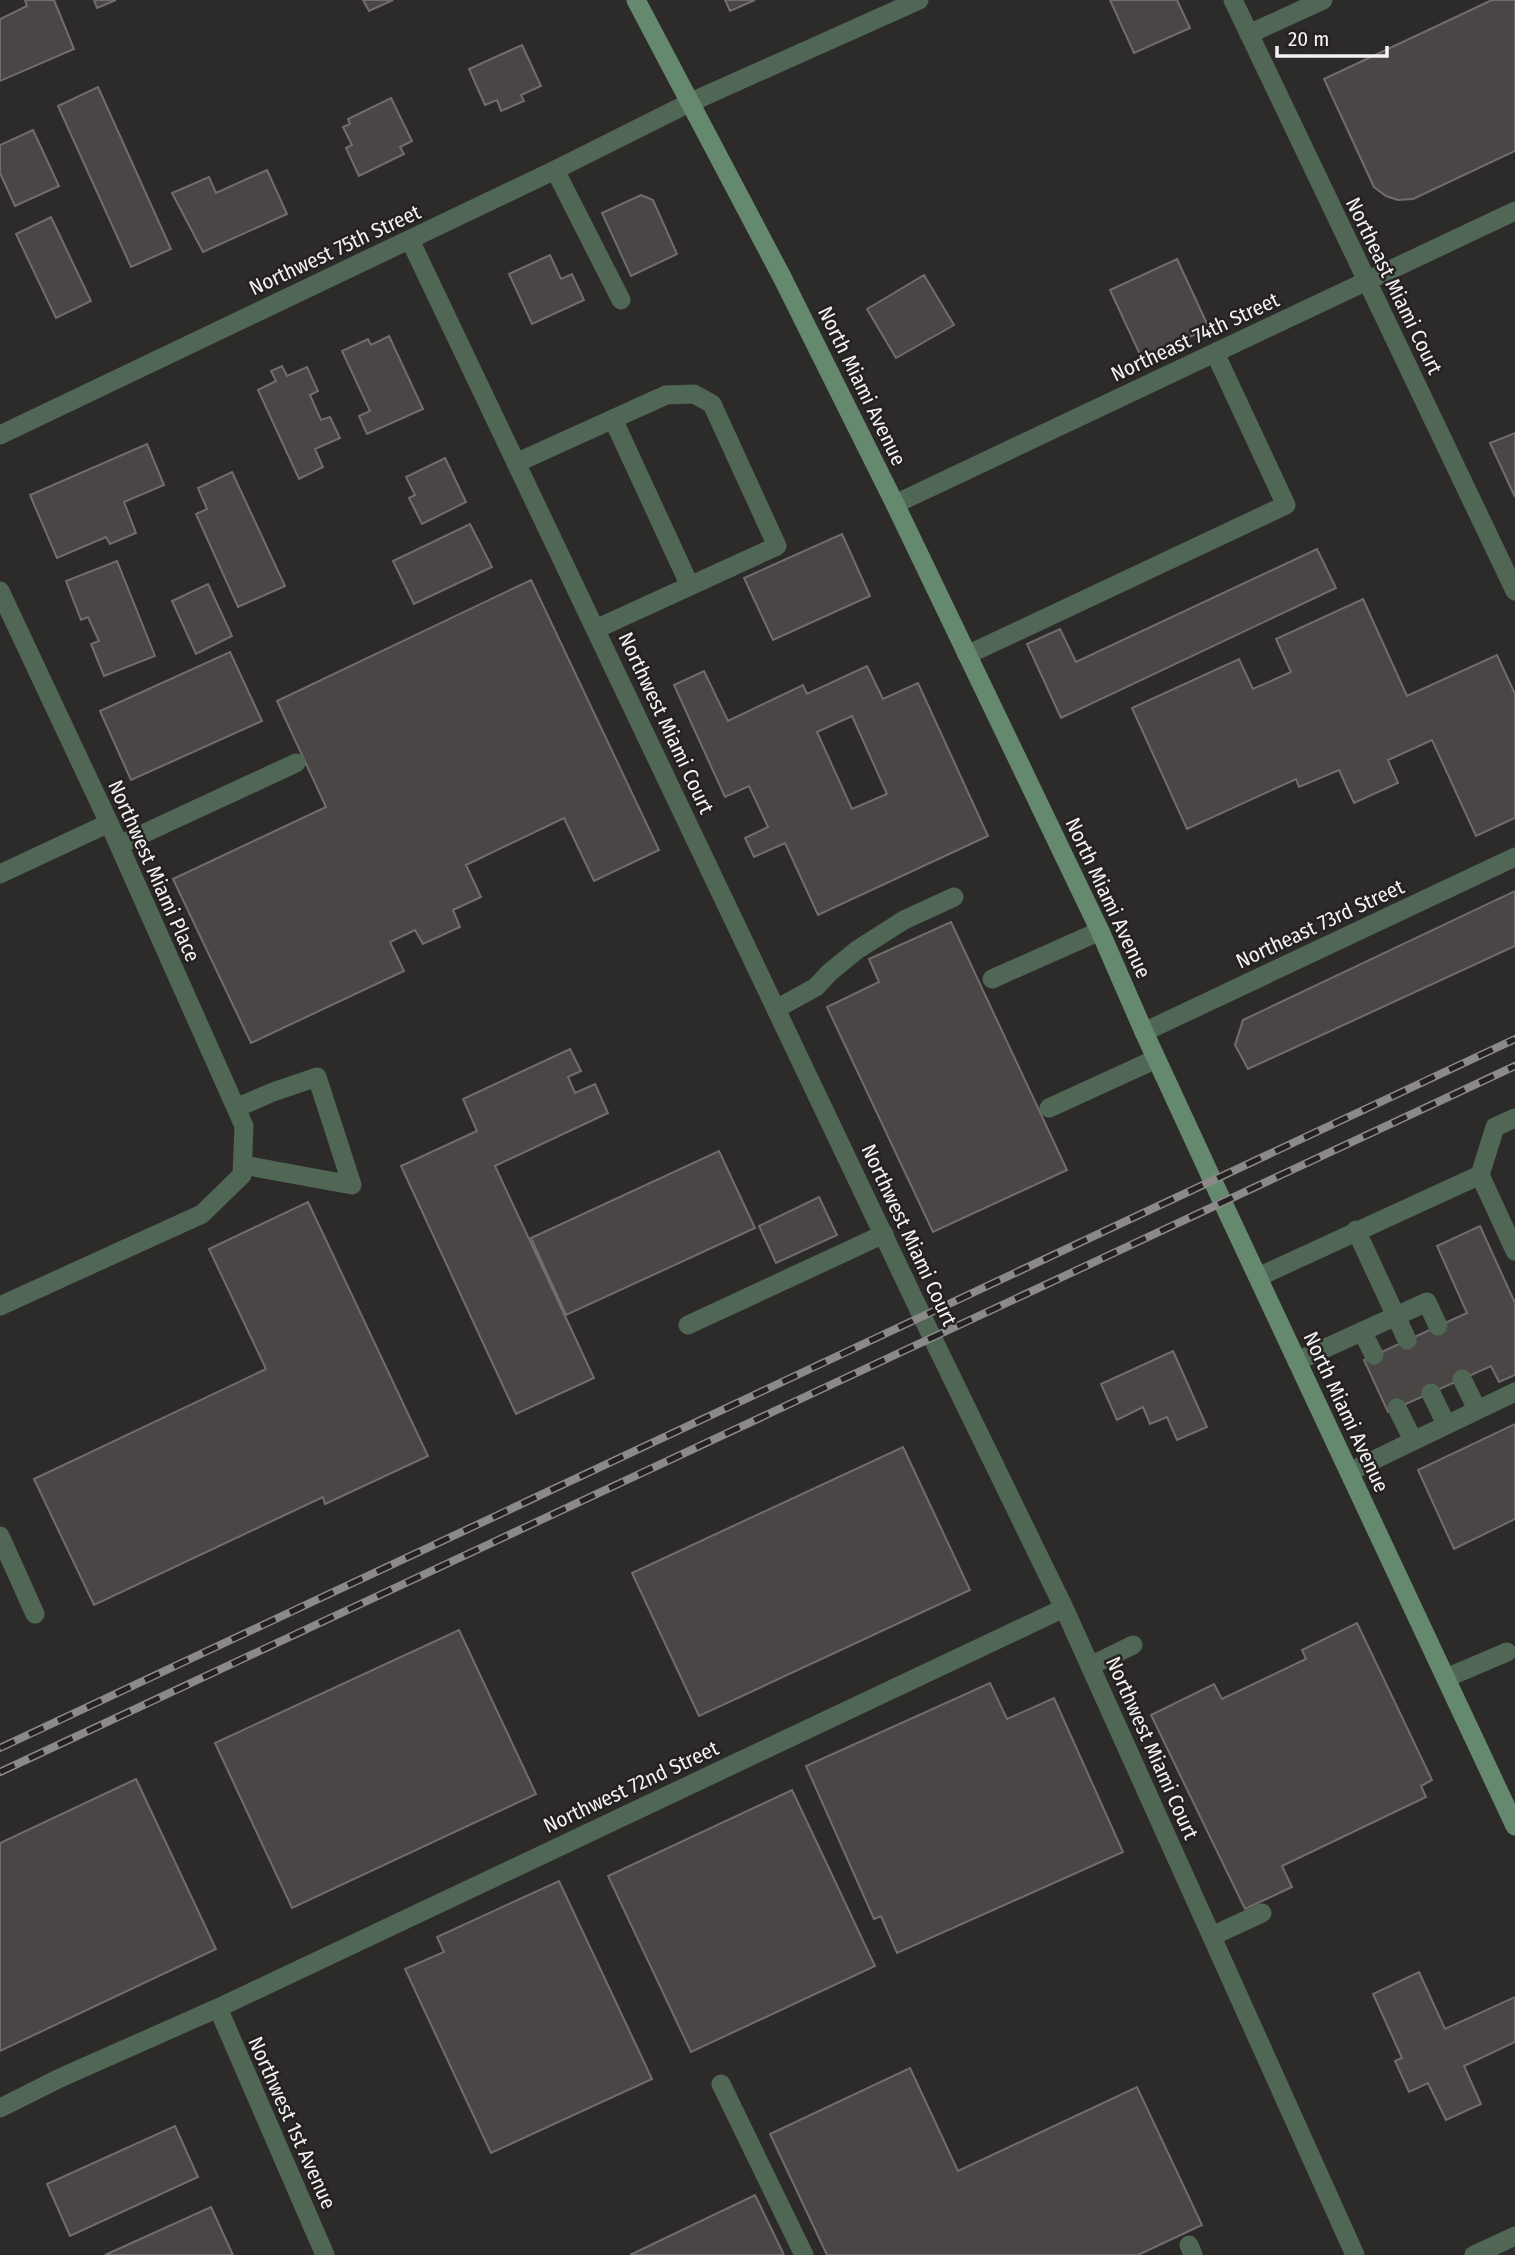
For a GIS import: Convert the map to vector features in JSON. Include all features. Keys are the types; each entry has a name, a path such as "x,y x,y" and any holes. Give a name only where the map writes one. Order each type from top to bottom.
{"main road":[{"name":"North Miami Avenue","path":"636,0 790,291 895,505 1100,931 1156,1059 1515,1826"}],"street":[{"name":"Northwest 75th Street","path":"0,435 410,240 689,103 919,0"},
{"name":"Northeast Miami Court","path":"1233,0 1515,591"},
{"path":"1249,34 1323,0"},
{"path":"555,170 621,300"},
{"name":"Northeast 74th Street","path":"895,505 1515,211"},
{"name":"Northwest Miami Court","path":"410,240 1064,1608 1356,2255"},
{"path":"967,655 1286,505 1215,353"},
{"path":"516,463 666,395 694,394 712,404 778,546 596,629"},
{"path":"613,419 690,586"},
{"name":"Northwest Miami Place","path":"0,591 109,823 244,1126 243,1170"},
{"path":"119,845 296,763"},
{"path":"0,874 109,823"},
{"name":"Northeast 73rd Street","path":"1144,1032 1515,857"},
{"path":"776,1009 816,987 857,950 895,926 954,897"},
{"path":"992,979 1100,931"},
{"path":"1049,1108 1156,1059"},
{"path":"0,1306 202,1214 243,1170 352,1185 317,1077 236,1108"},
{"path":"1515,1118 1495,1127 1480,1175 1515,1251"},
{"path":"1258,1277 1480,1175"},
{"path":"1356,1230 1407,1340"},
{"path":"688,1325 884,1234"},
{"path":"1297,1361 1427,1302 1438,1326"},
{"path":"1362,1331 1374,1355"},
{"path":"1462,1379 1478,1409"},
{"path":"1349,1472 1515,1392"},
{"path":"1431,1393 1446,1424"},
{"path":"1398,1408 1413,1440"},
{"path":"0,1536 35,1614"},
{"name":"Northwest 72nd Street","path":"0,2108 218,2008 1064,1608"},
{"path":"1090,1666 1133,1645"},
{"path":"1446,1678 1507,1652"},
{"path":"1212,1937 1262,1913"},
{"name":"Northwest 1st Avenue","path":"218,2008 325,2255"},
{"path":"721,2084 804,2255"},
{"path":"1474,2255 1515,2236"}],"building":[{"path":"25,0 54,0 74,49 0,81 0,19 27,6"},
{"path":"94,0 116,0 97,8"},
{"path":"363,0 393,0 369,11"},
{"path":"725,0 755,0 730,11"},
{"path":"1110,0 1177,0 1190,28 1134,53"},
{"path":"1492,0 1515,0 1515,151 1413,199 1398,200 1386,196 1374,187 1324,79"},
{"path":"522,45 541,86 521,95 524,101 501,111 497,100 485,105 469,69"},
{"path":"98,87 171,249 131,267 58,106"},
{"path":"391,98 412,141 400,147 404,154 359,176 346,148 352,145 343,127 350,124 348,119"},
{"path":"33,130 59,186 15,206 0,173 0,145"},
{"path":"267,170 287,214 203,252 172,193 209,177 216,193"},
{"path":"641,195 653,200 677,254 631,276 602,213"},
{"path":"51,217 91,301 56,318 16,234"},
{"path":"550,255 561,279 572,274 584,300 532,324 509,274"},
{"path":"1177,259 1209,328 1142,359 1110,290"},
{"path":"924,275 954,325 896,358 867,309"},
{"path":"389,336 423,409 367,434 359,416 370,411 342,351 368,339 371,345"},
{"path":"282,366 287,376 307,367 318,391 310,395 321,420 330,417 340,438 315,449 323,467 299,479 258,390 276,381 271,371"},
{"path":"1515,433 1515,497 1490,443"},
{"path":"147,444 164,485 124,502 136,533 110,544 106,537 57,558 30,495"},
{"path":"445,458 466,502 422,524 409,498 415,495 406,477"},
{"path":"232,472 285,586 238,607 196,514 207,509 198,488"},
{"path":"470,524 492,567 414,604 393,561"},
{"path":"842,534 870,596 773,640 744,578"},
{"path":"1317,549 1336,588 1061,718 1027,644 1060,629 1076,662"},
{"path":"117,561 155,656 104,676 91,644 99,641 88,617 81,620 66,581"},
{"path":"531,580 659,850 594,881 564,818 466,865 481,897 453,910 460,927 423,944 415,930 390,942 404,971 251,1043 173,879 326,807 277,701"},
{"path":"208,584 232,636 196,654 172,601"},
{"path":"1363,599 1407,696 1497,655 1515,694 1515,818 1476,836 1432,740 1388,760 1398,783 1354,803 1339,770 1299,787 1296,779 1187,829 1132,708 1239,659 1253,689 1291,672 1276,639"},
{"path":"230,652 262,721 131,780 100,711"},
{"path":"867,666 883,699 918,683 988,836 818,915 785,843 754,857 745,838 768,827 749,786 725,797 674,685 704,671 728,721 803,685 807,694","holes":["852,716 887,794 852,809 817,732"]},
{"path":"1515,891 1515,946 1248,1069 1235,1045 1243,1020"},
{"path":"951,922 1067,1170 933,1232 827,1007 879,982 869,959"},
{"path":"570,1049 581,1071 568,1077 575,1093 595,1084 608,1113 495,1166 594,1378 516,1414 401,1166 477,1131 463,1099"},
{"path":"719,1151 755,1228 566,1315 531,1238"},
{"path":"819,1197 837,1235 776,1263 759,1226"},
{"path":"308,1202 428,1456 325,1504 323,1497 94,1605 34,1479 266,1369 209,1249"},
{"path":"1480,1226 1515,1303 1515,1375 1499,1382 1491,1366 1388,1412 1364,1360 1467,1313 1437,1246"},
{"path":"1173,1351 1207,1427 1177,1440 1167,1417 1150,1424 1143,1407 1117,1420 1101,1384"},
{"path":"1515,1424 1515,1519 1454,1549 1418,1470"},
{"path":"903,1447 970,1590 699,1716 632,1573"},
{"path":"1357,1623 1432,1780 1421,1786 1426,1797 1282,1866 1292,1887 1245,1909 1151,1715 1214,1684 1222,1699 1306,1659 1302,1650"},
{"path":"459,1630 536,1794 292,1908 215,1743"},
{"path":"990,1683 1007,1719 1054,1698 1123,1852 897,1953 881,1916 874,1919 806,1766"},
{"path":"136,1779 216,1949 0,2051 0,1843"},
{"path":"792,1790 875,1966 691,2052 608,1876"},
{"path":"559,1881 652,2079 491,2153 405,1969 444,1952 437,1937"},
{"path":"1419,1972 1445,2029 1515,1997 1515,2042 1464,2066 1481,2104 1446,2120 1428,2083 1409,2092 1395,2061 1402,2058 1373,1994"},
{"path":"910,2068 958,2171 1137,2087 1202,2225 1138,2255 827,2255 770,2134"},
{"path":"175,2126 198,2177 70,2236 47,2184"},
{"path":"755,2195 784,2255 630,2255"},
{"path":"211,2207 233,2255 105,2255"}],"railway":[{"path":"0,1748 1515,1039"},
{"path":"0,1772 1515,1066"}]}
